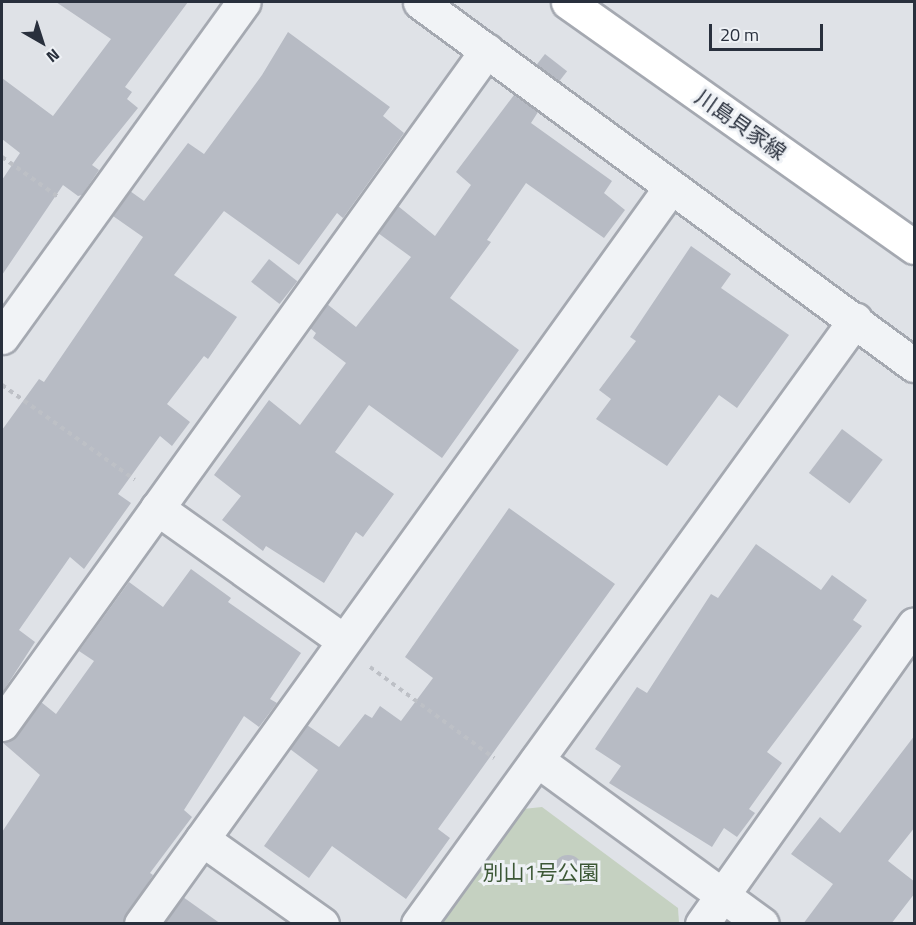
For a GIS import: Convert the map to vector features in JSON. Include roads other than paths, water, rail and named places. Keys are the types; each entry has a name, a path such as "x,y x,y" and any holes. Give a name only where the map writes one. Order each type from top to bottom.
{"main road":[{"name":"川島貝家線","path":"568,2 915,247"}],"street":[{"path":"2,337 244,2"},
{"path":"420,2 670,188 915,365"},
{"path":"2,724 487,50"},
{"path":"141,924 670,188"},
{"path":"418,924 855,320"},
{"path":"160,504 341,643"},
{"path":"702,924 915,625"},
{"path":"531,770 723,895 762,924"},
{"path":"202,839 322,924"}],"park label":[{"name":"別山1号公園","path":"541,872"}]}
